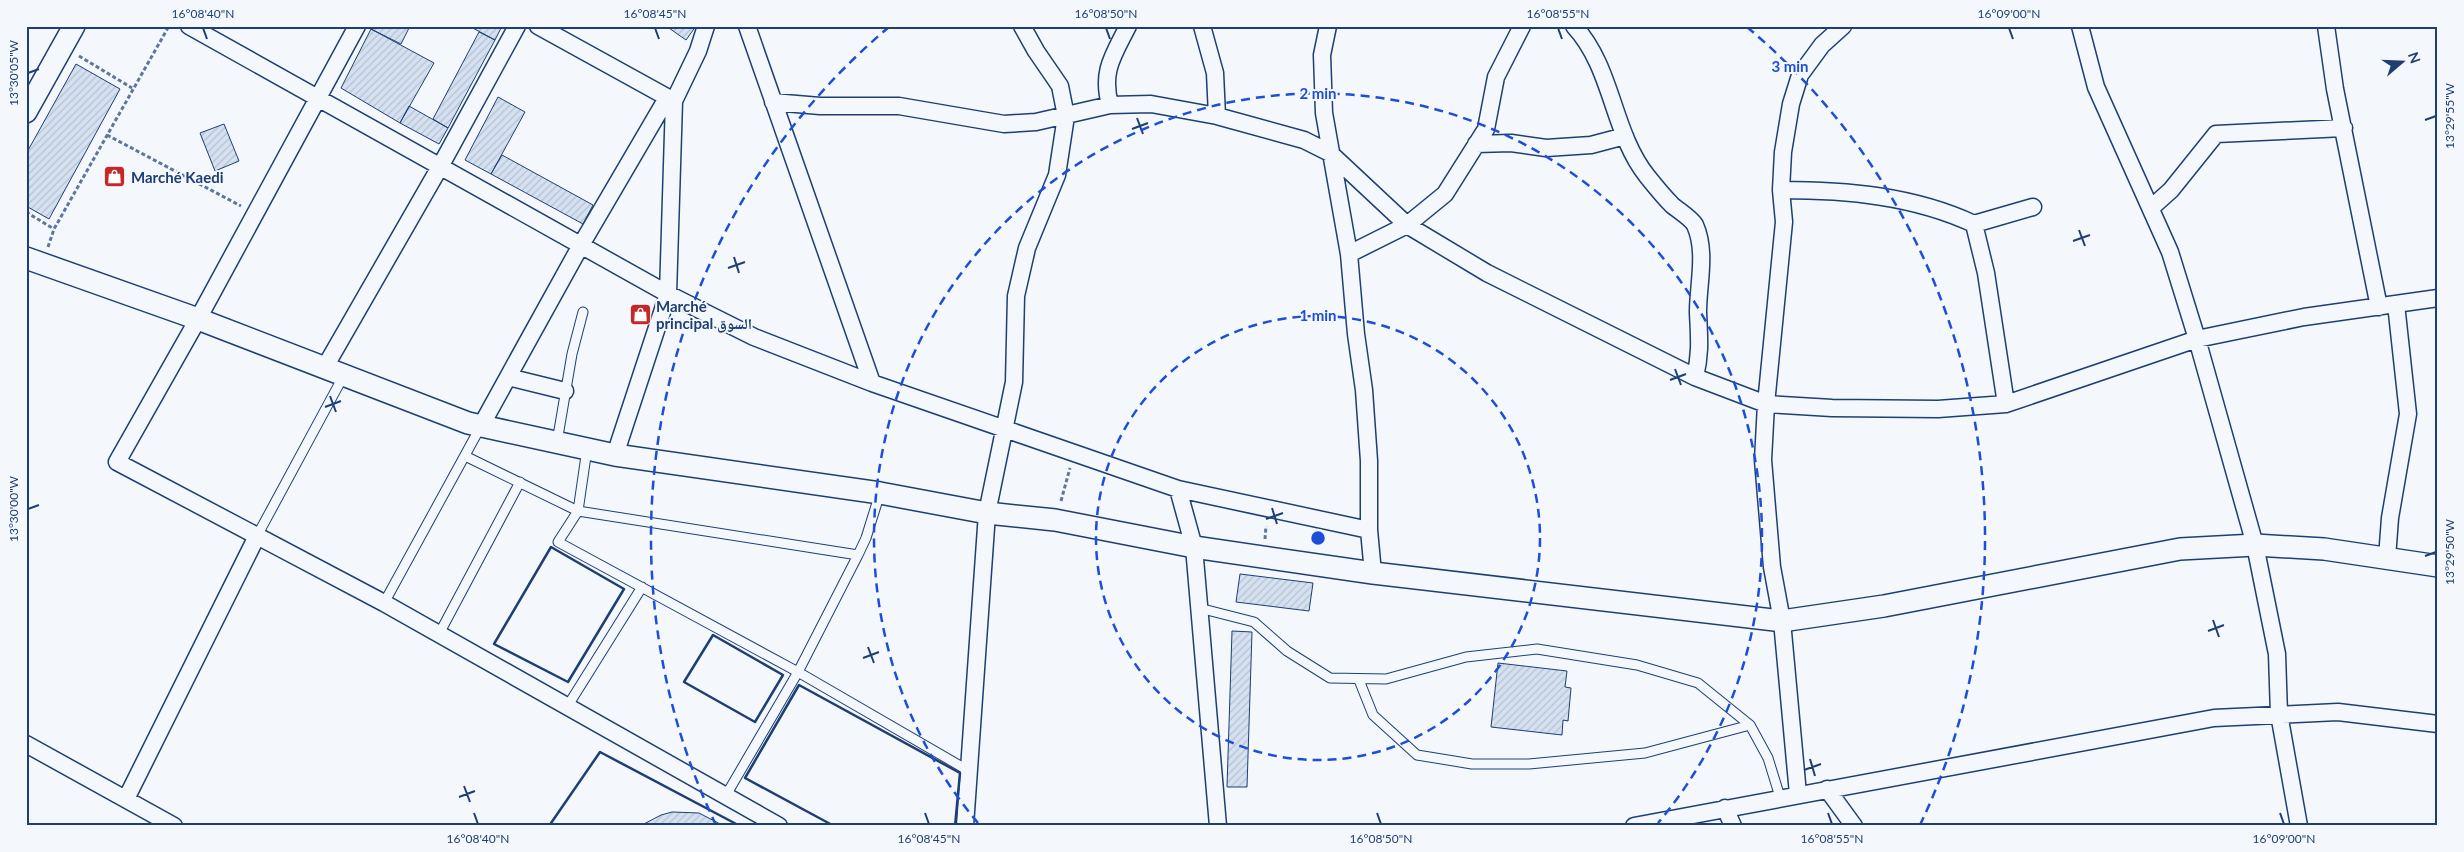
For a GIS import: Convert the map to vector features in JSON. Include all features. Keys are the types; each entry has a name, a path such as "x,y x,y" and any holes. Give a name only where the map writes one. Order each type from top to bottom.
{"street":[{"path":"26,112 74,26"},
{"path":"189,26 317,100 441,165 668,294 754,337 872,383 1178,489 1268,510 1368,530"},
{"path":"357,26 118,462 384,603 779,826"},
{"path":"334,371 516,26"},
{"path":"538,26 671,100"},
{"path":"481,426 581,245 671,100 698,51 706,26"},
{"path":"746,26 872,383"},
{"path":"964,826 987,513 1014,382 1016,296 1027,248 1057,174 1066,116 1060,86 1036,51 1022,26"},
{"path":"1110,105 1105,87 1107,70 1128,26"},
{"path":"1202,26 1215,73 1217,116"},
{"path":"1328,26 1322,55 1324,113 1349,254 1356,334 1364,390 1369,461 1368,530 1373,573"},
{"path":"1349,254 1407,225 1444,194 1486,130 1496,77 1522,26"},
{"path":"1574,26 1582,34 1599,64 1625,136 1646,175 1672,204 1694,224 1701,254 1698,312 1701,356 1695,377"},
{"path":"1798,794 1782,621 1772,567 1763,460 1766,404 1784,222 1781,190 1783,152 1792,104 1800,76 1822,45 1843,26"},
{"path":"2080,26 2096,87 2170,252 2197,338 2256,545 2277,654 2279,714 2300,826"},
{"path":"2326,26 2379,307"},
{"path":"615,455 668,294 674,173 671,100"},
{"path":"772,102 820,106 899,106 1004,124 1036,122 1110,105 1151,104 1217,116 1304,140 1330,153 1407,225 1487,273 1695,377 1766,404 1832,408 1938,409 2006,404 2197,338 2304,317 2438,298"},
{"path":"2151,208 2171,190 2216,134 2344,128"},
{"path":"1476,144 1511,143 1546,148 1590,145 1625,136"},
{"path":"1781,190 1804,190 1912,201 1955,215 1974,224 2034,207"},
{"path":"1974,224 1986,273 2006,404"},
{"path":"34,261 198,319 468,423 615,455 880,492 987,513 1055,520 1194,546 1373,573 1782,621 1884,606 2180,549 2256,545 2324,549 2438,566"},
{"path":"2387,558 2390,518 2408,414 2396,304"},
{"path":"508,377 565,391"},
{"path":"1178,489 1194,546 1218,826"},
{"path":"126,799 257,536"},
{"path":"1634,826 1780,797 2214,718 2338,712 2438,724"},
{"path":"26,744 174,826"},
{"path":"1827,789 1854,826"},
{"path":"1724,808 1733,826"}],"lane":[{"path":"557,442 565,391 583,312"},
{"path":"257,536 334,371"},
{"path":"384,603 481,426"},
{"path":"587,449 578,511 558,542 798,672 969,771"},
{"path":"465,456 578,511 858,555"},
{"path":"439,634 520,482"},
{"path":"725,797 798,672 858,555 866,538 880,492"},
{"path":"567,707 642,587"},
{"path":"1199,608 1254,622 1287,651 1330,678 1386,679 1466,657 1537,649 1637,665 1698,683 1750,725 1768,758 1780,797"},
{"path":"1359,680 1373,715 1417,755 1472,764 1529,764 1645,753 1750,725"}],"path":[{"path":"34,261 169,26"},
{"path":"63,46 132,88"},
{"path":"107,135 254,213"},
{"path":"26,212 54,229"},
{"path":"1055,520 1074,453"},
{"path":"1264,556 1268,510"}],"building":[{"path":"373,26 410,26 401,44 371,29"},
{"path":"469,26 502,26 495,40"},
{"path":"666,26 696,26 686,40"},
{"path":"371,29 434,63 400,123 341,88"},
{"path":"479,32 495,40 448,128 433,119"},
{"path":"76,64 120,89 49,219 26,206 26,154"},
{"path":"498,97 525,112 491,174 465,160"},
{"path":"409,106 448,128 439,144 400,123"},
{"path":"224,124 239,161 215,171 200,133"},
{"path":"502,155 593,205 583,224 491,174"},
{"path":"1240,574 1313,583 1309,611 1236,602"},
{"path":"1232,631 1252,632 1247,787 1227,787"},
{"path":"1498,663 1567,671 1565,687 1571,688 1568,721 1563,720 1562,735 1491,727"},
{"path":"672,812 699,813 724,826 640,826 661,815"}],"wall":[{"path":"551,547 624,589 568,682 494,644 551,547"},
{"path":"713,635 783,675 755,722 684,682 713,635"},
{"path":"834,826 745,778 799,685 960,773 955,826"},
{"path":"549,826 600,752 740,826"}],"place":[{"name":"Marché Kaedi","path":"115,177"},
{"name":"Marché principal السوق","path":"640,315"}]}
